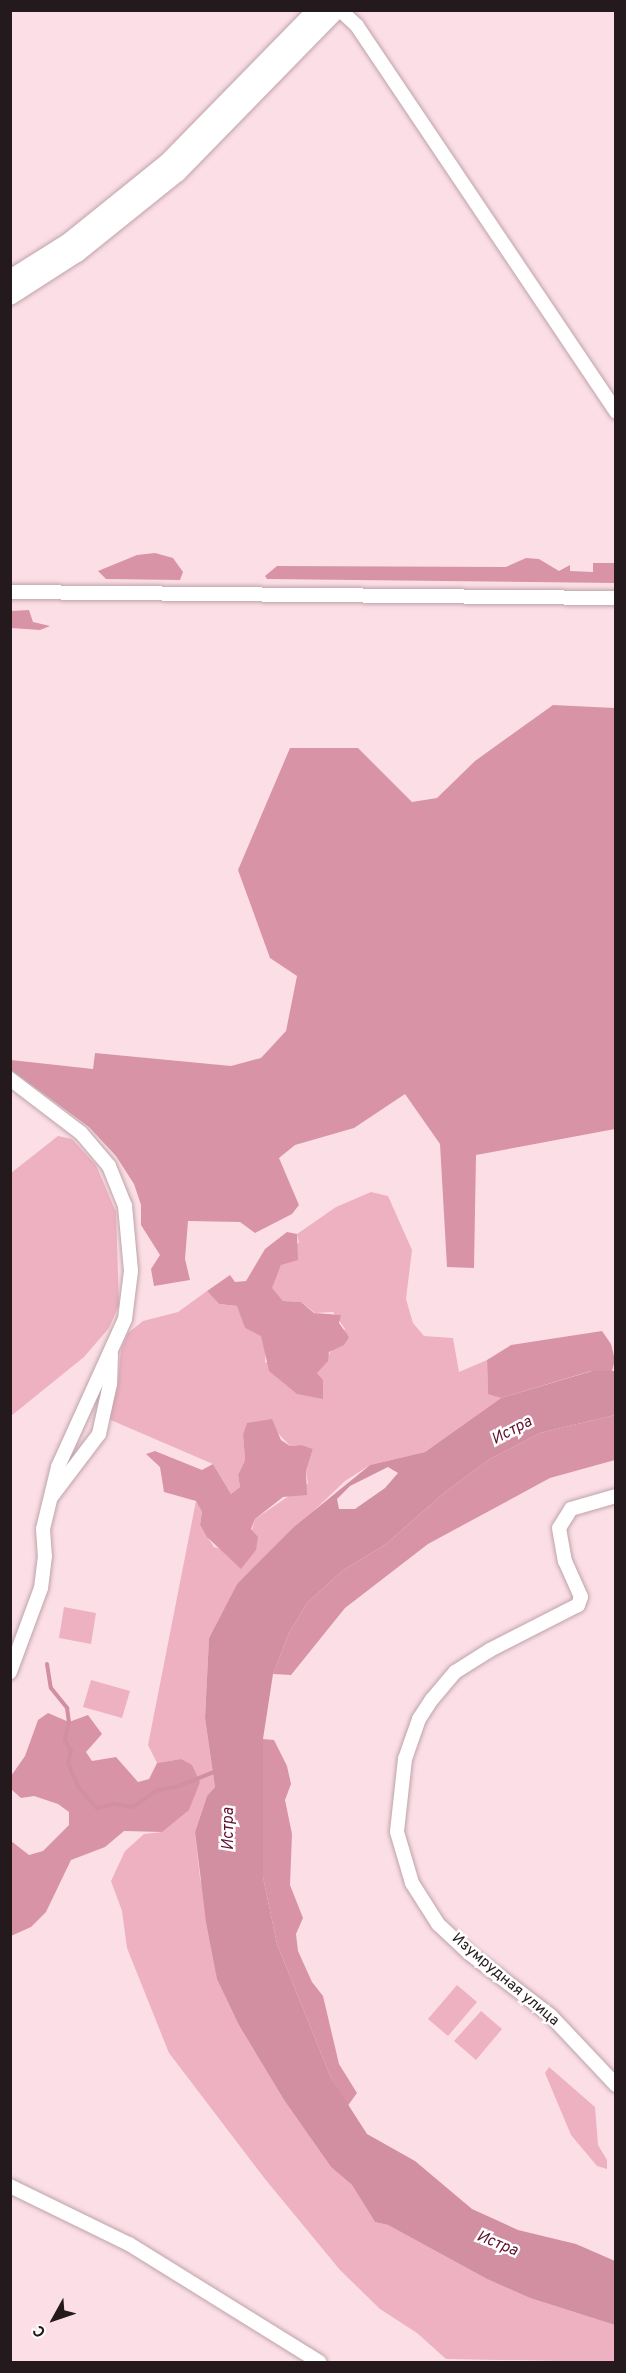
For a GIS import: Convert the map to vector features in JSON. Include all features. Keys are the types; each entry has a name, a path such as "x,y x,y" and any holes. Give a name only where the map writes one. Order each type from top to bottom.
{"main road":[{"path":"10,279 69,242 168,162 317,10"},
{"path":"10,296 77,253 177,173 336,10"}],"street":[{"path":"340,10 357,26 615,412"},
{"path":"10,592 615,598"},
{"path":"10,1079 95,1147 118,1184 131,1237 131,1271 125,1319 111,1344 58,1467 43,1529 45,1556 41,1588 16,1641 10,1672"},
{"path":"50,1498 99,1434 110,1384 111,1344"},
{"name":"Изумрудная улица","path":"615,1496 580,1505 568,1512 559,1528 565,1561 581,1597 578,1605 490,1650 455,1672 432,1699 419,1719 405,1759 397,1832 412,1883 438,1924 469,1953 551,2016 615,2085"},
{"path":"10,2186 129,2244 319,2362"}],"shaded area":[{"path":"155,553 173,558 183,572 180,580 106,579 98,571 137,555"},
{"path":"526,558 539,559 559,571 570,565 570,571 593,572 593,563 615,563 615,583 267,579 265,576 277,566 506,567"},
{"path":"29,610 33,622 50,626 40,630 11,628 11,611"},
{"path":"553,705 615,708 615,1129 476,1155 474,1268 447,1267 440,1144 405,1094 354,1128 295,1145 279,1158 299,1205 292,1214 255,1233 240,1222 188,1221 185,1259 190,1280 154,1286 151,1269 160,1255 141,1225 141,1205 134,1184 116,1156 89,1127 11,1070 11,1060 93,1069 95,1053 231,1066 261,1058 286,1031 297,976 270,958 238,870 290,748 358,748 412,802 437,798 475,761"},
{"path":"58,1136 72,1139 96,1165 116,1212 119,1305 109,1328 84,1357 11,1416 11,1173"},
{"path":"371,1192 388,1196 412,1250 406,1299 413,1323 424,1336 453,1338 459,1372 487,1360 488,1393 501,1398 425,1452 370,1465 345,1481 237,1584 209,1638 205,1718 215,1787 207,1796 195,1832 200,1878 240,2027 284,2100 331,2167 352,2185 375,2222 388,2225 487,2279 530,2298 615,2325 615,2362 446,2359 417,2333 380,2309 340,2270 265,2179 169,2053 127,1948 122,1911 111,1881 125,1851 144,1834 162,1832 181,1759 157,1763 148,1745 196,1501 202,1512 200,1525 214,1547 225,1550 241,1568 255,1519 308,1483 306,1471 313,1449 302,1445 290,1446 275,1430 243,1435 245,1460 238,1475 240,1487 231,1494 213,1464 106,1418 118,1384 121,1349 128,1333 143,1321 178,1312 207,1291 219,1304 237,1306 241,1311 245,1328 261,1335 266,1344 265,1362 323,1381 317,1373 345,1329 333,1312 315,1313 301,1302 283,1301 271,1288 281,1265 299,1242 297,1234 336,1207"},
{"path":"287,1232 297,1234 298,1260 281,1265 272,1288 283,1301 301,1302 314,1313 341,1315 339,1323 349,1337 344,1345 329,1352 328,1361 317,1373 323,1380 323,1399 297,1394 269,1371 261,1336 245,1328 237,1306 219,1304 207,1291 230,1275 235,1282 246,1281 265,1249"},
{"path":"602,1331 611,1344 615,1360 612,1371 591,1371 501,1398 488,1394 487,1360 511,1345"},
{"path":"615,1415 615,1460 550,1478 428,1544 345,1608 291,1675 273,1674 289,1633 307,1603 342,1571 386,1544 445,1492 490,1459 540,1433"},
{"path":"272,1419 281,1440 290,1446 302,1445 313,1449 306,1471 307,1495 283,1497 255,1519 251,1529 258,1537 256,1550 241,1569 207,1537 200,1525 202,1512 196,1501 164,1492 160,1467 146,1454 155,1451 202,1470 213,1464 231,1494 240,1487 238,1475 245,1460 243,1435 247,1423"},
{"path":"64,1607 96,1613 91,1644 59,1638"},
{"path":"91,1680 130,1691 122,1718 83,1707"},
{"path":"48,1713 69,1722 88,1715 102,1734 86,1752 92,1761 116,1757 138,1782 149,1779 157,1763 181,1759 192,1765 200,1782 189,1810 162,1832 124,1831 105,1847 71,1860 46,1912 31,1927 11,1936 11,1841 29,1855 43,1851 69,1825 69,1812 58,1804 34,1796 21,1798 12,1790 11,1776 25,1756 38,1720"},
{"path":"263,1739 274,1740 287,1766 291,1784 285,1800 292,1834 290,1885 303,1918 296,1934 298,1951 312,1982 323,1996 339,2064 357,2093 347,2107 331,2078 277,1944 263,1877"},
{"path":"457,1985 477,2002 448,2036 428,2019"},
{"path":"481,2011 502,2029 476,2060 454,2041"},
{"path":"549,2067 595,2107 598,2145 607,2160 607,2169 597,2166 571,2135 545,2073"}],"water":[{"name":"Истра","path":"592,1371 615,1371 615,1415 540,1433 490,1459 445,1492 386,1544 342,1571 307,1603 289,1633 273,1674 263,1739 263,1877 277,1944 331,2078 367,2134 415,2161 472,2209 518,2230 576,2244 615,2261 615,2325 530,2298 487,2279 388,2225 375,2222 352,2185 331,2167 284,2100 240,2027 217,1979 206,1922 195,1832 207,1796 215,1787 205,1718 209,1638 237,1584 294,1527 370,1465 425,1452 501,1398","holes":["388,1467 398,1473 385,1488 355,1509 339,1509 337,1499 350,1486"]}],"waterway":[{"path":"47,1664 51,1688 67,1708 69,1722 65,1740 71,1751 68,1763 78,1787 97,1808 114,1804 133,1807 157,1790 176,1787 214,1772"}]}
